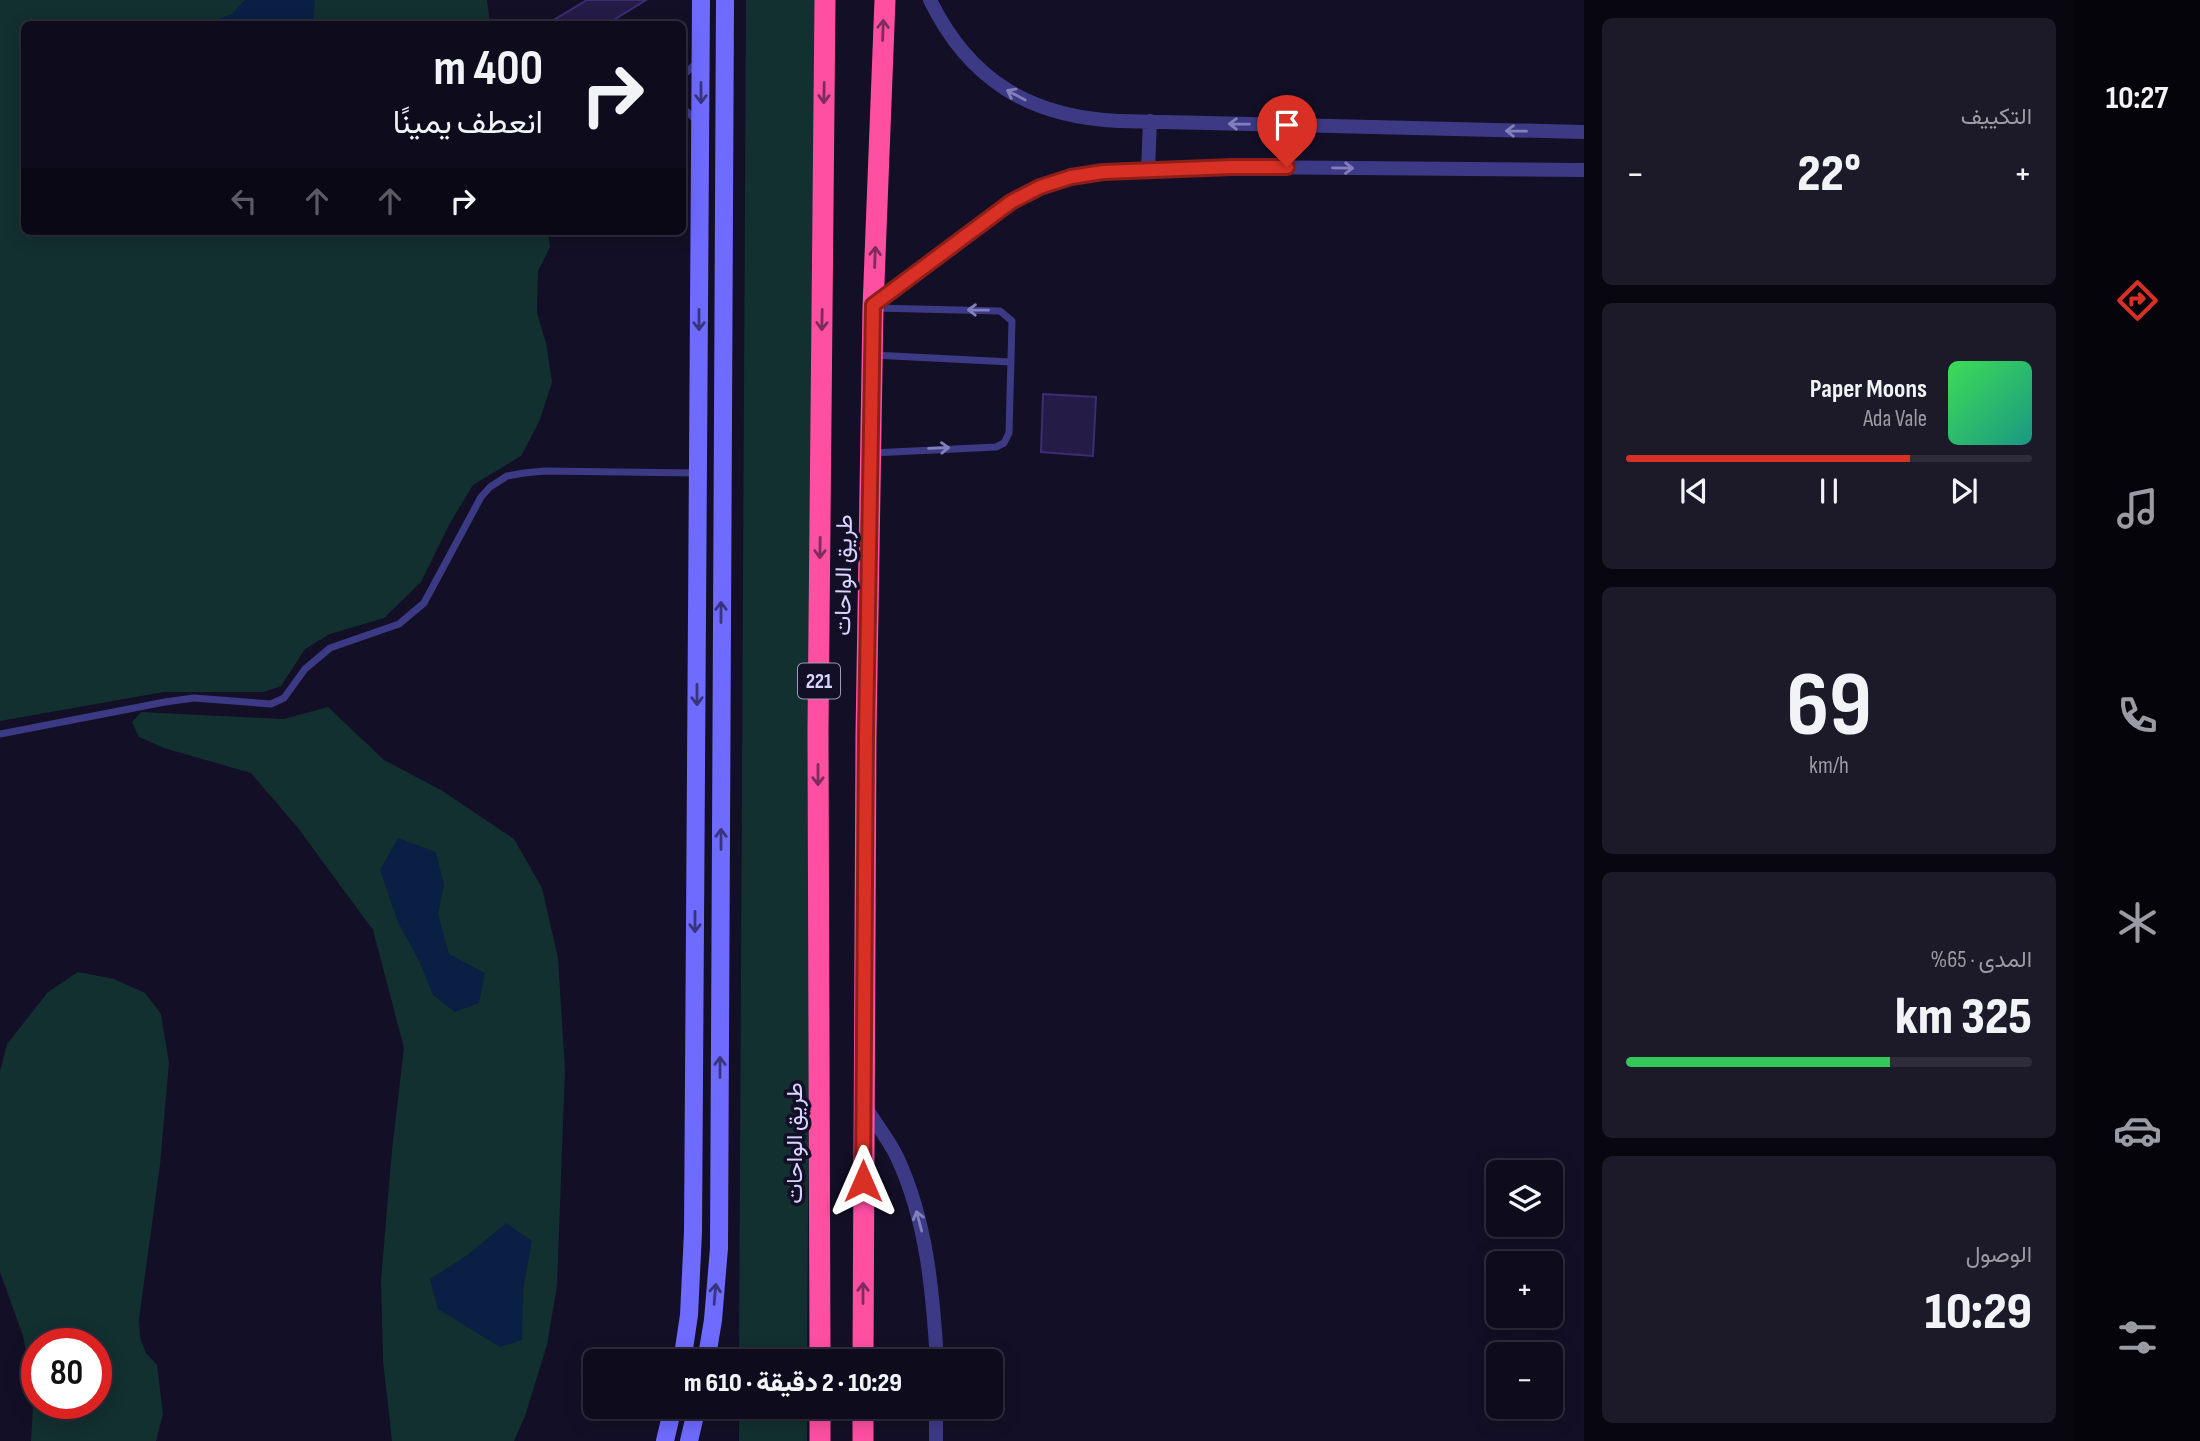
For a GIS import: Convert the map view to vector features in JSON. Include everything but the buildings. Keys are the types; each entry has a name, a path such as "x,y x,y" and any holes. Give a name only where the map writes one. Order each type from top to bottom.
{"highway":[{"name":"طريق الواحات","path":"820,1349 818,731 825,0"},
{"name":"طريق الواحات","path":"863,1349 863,1104 872,355 885,0"},
{"path":"820,1419 820,1441"},
{"path":"863,1419 863,1441"}],"street":[{"path":"684,1349 690,1315 694,1232 701,0"},
{"path":"708,1349 719,1248 725,0"},
{"path":"930,0 969,60 991,79 1023,99 1050,110 1079,117 1584,132"},
{"path":"1148,170 1150,121"},
{"path":"873,307 1011,202 1040,187 1071,177 1103,172 1233,167 1584,170"},
{"path":"700,230 723,230"},
{"path":"696,883 720,882"},
{"path":"863,1104 897,1156 919,1222 932,1292 936,1349"},
{"path":"665,1441 670,1419"},
{"path":"689,1441 694,1419"},
{"path":"936,1419 936,1441"}],"lane":[{"path":"686,72 701,59"},
{"path":"686,111 701,125"},
{"path":"871,453 1000,446 1007,440 1012,321 1004,313 873,307"},
{"path":"872,355 1011,362"},
{"path":"0,734 194,698 271,704 284,698 305,668 330,648 399,624 424,603 481,497 490,487 507,477 545,471 698,473"}],"green space":[{"path":"0,0 487,0 490,21 21,21 21,235 548,235 550,247 538,271 537,313 546,343 552,382 539,422 521,456 473,485 449,525 421,582 384,618 330,634 305,649 281,686 264,692 164,692 0,721"},
{"path":"746,0 817,0 807,1349 739,1349"},
{"path":"328,707 384,760 441,790 514,839 542,888 558,958 565,1070 557,1286 547,1345 525,1416 514,1441 392,1441 383,1360 381,1280 404,1048 373,930 298,828 251,773 164,748 139,737 132,722 141,712 284,719"},
{"path":"78,972 114,979 145,993 161,1014 169,1063 160,1165 139,1319 140,1338 146,1353 157,1365 163,1414 156,1441 31,1441 32,1419 112,1419 112,1328 21,1328 21,1330 0,1272 0,1071 7,1044 48,992"},
{"path":"739,1419 807,1419 807,1441 739,1441"}],"water":[{"path":"245,0 315,0 313,21 214,21 232,14"},
{"path":"398,838 436,852 444,885 438,914 449,954 485,973 479,1003 455,1012 433,995 420,963 398,922 380,870"},
{"path":"506,1223 532,1241 523,1290 522,1340 500,1347 438,1309 430,1279 469,1254"}],"route":[{"path":"863,1181 866,734 873,305 1011,202 1040,187 1071,177 1103,172 1287,167"}]}
